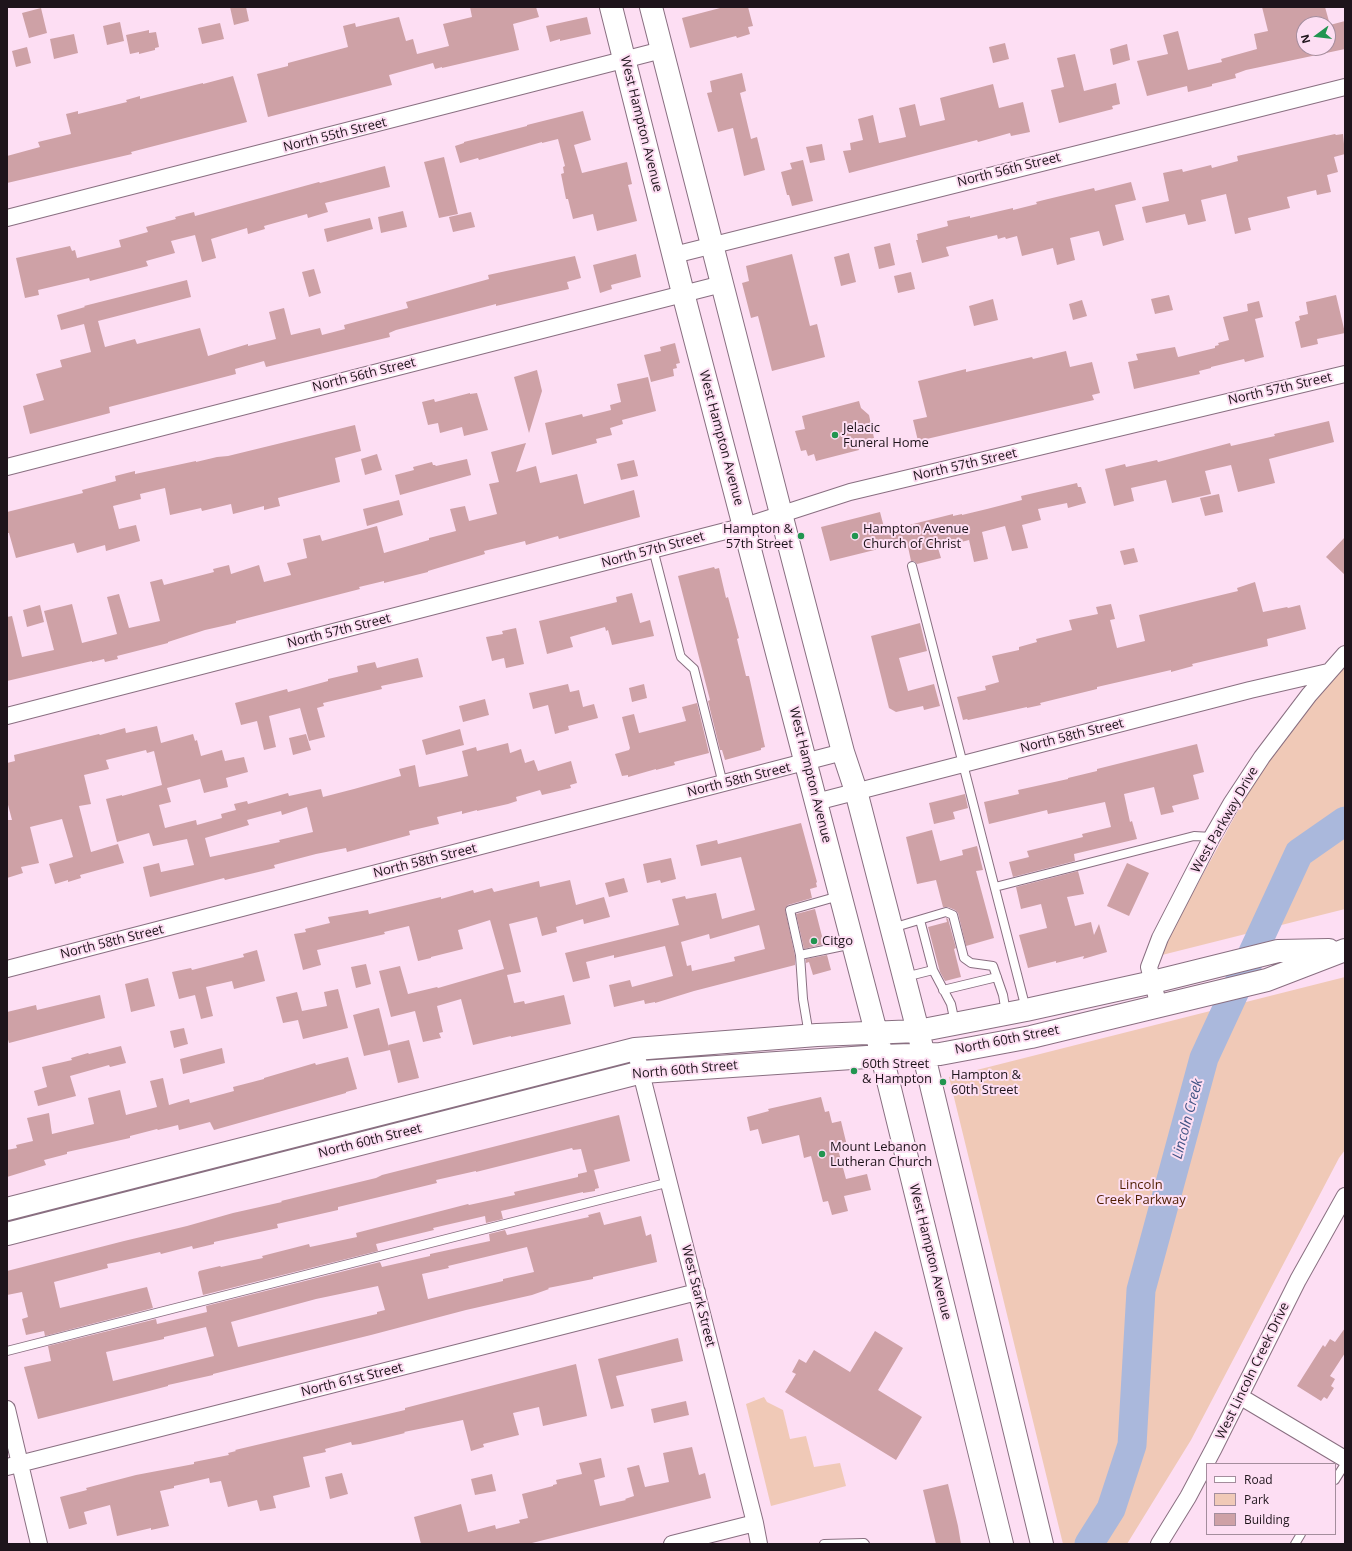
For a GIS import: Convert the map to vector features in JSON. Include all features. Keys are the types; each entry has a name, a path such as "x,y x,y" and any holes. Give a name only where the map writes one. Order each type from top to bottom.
{"main road":[{"name":"West Hampton Avenue","path":"611,7 683,293 807,762 876,1032 1002,1544"},
{"path":"651,7 843,752 856,791 892,928 1042,1544"},
{"name":"North 60th Street","path":"7,1209 636,1049 809,1036 918,1031 1016,1012 1153,982 1278,951 1345,949"},
{"name":"North 60th Street","path":"7,1234 642,1072 882,1056 940,1054 1031,1037 1267,980 1345,949"}],"street":[{"name":"North 55th Street","path":"7,218 624,61 662,50"},
{"name":"North 56th Street","path":"674,255 1345,87"},
{"name":"North 56th Street","path":"7,467 722,284"},
{"name":"North 57th Street","path":"7,716 745,526 850,492 1345,374"},
{"name":"West Parkway Drive","path":"1159,1007 1149,967 1160,938 1212,837 1231,804 1262,757 1328,672 1345,654"},
{"name":"North 58th Street","path":"816,802 1250,690 1328,672"},
{"name":"North 58th Street","path":"7,969 843,752"},
{"name":"West Stark Street","path":"636,1049 755,1522 759,1544"},
{"name":"West Lincoln Creek Drive","path":"1158,1544 1188,1497 1241,1396 1298,1280 1345,1196"},
{"name":"North 61st Street","path":"14,1466 697,1292"},
{"path":"1241,1396 1345,1459"},
{"path":"7,1409 14,1466 39,1544"},
{"path":"672,1544 755,1522"}],"lane":[{"path":"653,550 681,657 694,669 723,784"},
{"path":"912,566 995,887 1016,1012"},
{"path":"995,887 1194,836 1212,837"},
{"path":"809,1036 802,999 800,955 790,910 841,895"},
{"path":"892,928 946,912 953,915 964,958 971,963 993,966 1003,994 1016,1012"},
{"path":"920,920 933,970 951,1004 955,1024"},
{"path":"800,955 853,944"},
{"path":"904,978 933,970"},
{"path":"943,990 997,977"},
{"path":"7,1352 670,1182"},
{"path":"1336,1478 1345,1464"},
{"path":"1295,1544 1300,1535"},
{"path":"824,1544 865,1544"}],"green space":[{"path":"1345,653 1345,909 1158,956 1278,738"},
{"name":"Lincoln Creek Parkway","path":"1345,977 1345,1150 1339,1158 1191,1440 1127,1544 1063,1544 949,1077"},
{"path":"764,1397 767,1402 783,1410 790,1439 806,1436 814,1467 840,1463 846,1486 771,1506 746,1404"}],"building":[{"path":"230,7 246,7 249,21 234,25"},
{"path":"470,7 536,7 539,17 513,24 519,50 442,68 435,69 433,63 389,75 392,85 268,117 257,74 288,66 288,63 348,47 343,26 355,23 356,27 399,17 406,41 413,39 417,54 449,46 443,24 472,17"},
{"path":"724,7 748,7 753,26 748,27 750,34 737,38 736,36 690,48 682,18"},
{"path":"1262,7 1325,7 1328,16 1296,16 1296,56 1312,56 1246,70 1235,74 1236,78 1188,92 1187,86 1147,96 1137,61 1168,54 1163,35 1178,31 1188,70 1222,62 1221,59 1257,49 1254,34 1268,31"},
{"path":"41,8 47,33 29,38 22,13"},
{"path":"587,17 591,34 550,42 546,26"},
{"path":"1345,21 1345,49 1336,51 1336,23"},
{"path":"120,22 124,41 107,45 103,26"},
{"path":"220,23 224,39 202,44 198,28"},
{"path":"149,30 149,33 156,32 159,47 155,48 155,50 139,54 139,52 130,54 126,35"},
{"path":"74,34 78,53 54,59 50,39"},
{"path":"1005,43 1009,59 993,63 989,47"},
{"path":"1127,44 1130,60 1113,65 1110,49"},
{"path":"27,47 31,63 16,67 12,51"},
{"path":"1075,54 1084,91 1116,83 1120,104 1112,106 1113,109 1059,123 1051,90 1064,87 1057,58"},
{"path":"742,73 746,91 740,93 751,139 757,137 765,170 744,176 733,128 718,132 707,93 712,92 710,81"},
{"path":"233,76 247,122 131,152 132,154 7,183 7,156 40,147 38,142 71,134 66,114 78,111 78,114 127,102 126,100 140,96 140,99"},
{"path":"993,84 999,108 1023,102 1030,132 1011,136 1010,133 978,142 977,140 849,173 843,151 851,150 850,143 863,140 858,119 873,115 879,143 906,137 899,108 915,104 920,126 945,120 940,98"},
{"path":"583,111 591,140 574,145 582,173 627,162 632,184 628,185 637,221 597,231 593,214 573,219 568,199 566,199 561,174 564,173 563,167 565,166 558,139 542,142 479,160 478,158 460,163 455,146 464,142"},
{"path":"1335,134 1343,134 1345,154 1334,157 1338,172 1327,175 1331,192 1317,195 1316,190 1287,197 1290,208 1248,218 1251,230 1235,234 1226,194 1201,200 1206,221 1188,225 1185,214 1146,223 1142,207 1169,201 1163,173 1182,169 1183,172 1211,165 1212,168 1238,161 1237,156"},
{"path":"822,144 825,160 810,163 806,147"},
{"path":"444,157 458,214 439,218 424,162"},
{"path":"803,160 813,201 792,206 789,195 787,195 781,172 792,169 790,163"},
{"path":"385,166 390,187 325,203 328,212 308,218 307,214 264,226 265,229 248,234 247,228 211,239 216,258 202,262 195,235 171,241 175,253 146,261 148,266 90,281 89,278 38,290 39,295 25,298 16,258 70,246 72,251 75,250 77,258 121,247 119,240 148,232 146,227 176,219 175,217 194,212 195,216 319,182 320,183"},
{"path":"1131,182 1136,200 1115,205 1124,240 1103,246 1099,231 1070,238 1075,260 1057,265 1053,248 1022,256 1017,236 1006,239 1005,237 998,239 997,235 946,247 949,256 922,263 916,240 918,240 917,234 948,226 947,221 970,216 970,218 1013,208 1013,210 1037,204 1036,202 1094,188 1095,191"},
{"path":"403,211 407,227 381,233 378,217"},
{"path":"471,212 475,227 453,232 449,217"},
{"path":"370,218 373,229 327,242 324,229"},
{"path":"890,243 895,265 879,269 874,247"},
{"path":"849,253 856,282 841,286 834,257"},
{"path":"636,254 641,277 611,285 612,289 600,293 593,265"},
{"path":"792,254 810,326 817,324 825,357 772,371 758,316 751,318 742,283 749,281 746,266"},
{"path":"575,256 581,278 567,282 569,289 496,306 496,304 396,330 389,333 390,337 266,367 264,361 235,369 236,374 109,407 110,413 30,434 23,406 44,400 36,374 62,367 60,360 91,352 84,324 61,330 57,315 85,307 84,306 187,280 191,297 98,321 105,347 135,339 137,344 200,328 208,356 248,344 248,346 276,339 269,312 284,308 291,335 320,328 322,335 345,329 344,325 408,308 406,302 489,279 488,275"},
{"path":"314,269 321,293 309,297 302,272"},
{"path":"911,272 915,289 898,293 894,276"},
{"path":"1169,295 1173,310 1155,314 1151,299"},
{"path":"1336,295 1345,333 1317,339 1318,344 1301,348 1295,322 1300,320 1299,316 1308,314 1306,302"},
{"path":"993,299 998,320 974,326 969,306"},
{"path":"1082,300 1087,316 1073,320 1069,304"},
{"path":"1259,301 1263,317 1255,319 1264,357 1245,362 1244,359 1211,367 1199,371 1200,374 1134,389 1128,362 1138,360 1136,354 1175,347 1178,357 1215,348 1215,346 1219,345 1218,343 1229,340 1223,317 1248,311 1247,304"},
{"path":"675,343 680,363 676,364 677,368 673,369 674,376 651,382 644,355 661,351 660,347"},
{"path":"1066,351 1070,367 1092,362 1100,393 1092,395 1094,400 918,441 913,420 927,417 918,381 966,369 966,372"},
{"path":"537,370 542,391 529,433 514,377"},
{"path":"648,377 656,411 622,420 623,424 610,428 612,435 596,439 597,443 552,455 545,423 582,414 583,417 611,410 610,405 621,402 617,384"},
{"path":"470,393 477,393 488,430 464,436 462,427 440,433 438,423 428,425 422,402 434,399 435,402"},
{"name":"Jelacic Funeral Home","path":"859,401 861,408 869,415 874,438 857,443 859,450 816,461 814,454 808,456 806,450 801,451 795,431 805,429 802,416"},
{"path":"1329,421 1334,442 1269,459 1275,483 1238,492 1231,465 1205,471 1211,494 1172,503 1166,480 1131,488 1134,501 1114,506 1105,469 1125,464 1126,467 1157,460 1158,462 1230,443 1231,446 1275,436 1274,434"},
{"path":"355,425 361,451 335,458 340,482 278,498 280,506 264,510 264,506 233,514 231,504 202,511 201,508 170,515 165,488 140,494 141,499 113,506 119,529 136,525 140,541 106,551 105,545 77,553 74,543 16,558 9,533 7,533 7,512 83,493 82,490 116,481 115,476 135,471 135,474 228,456"},
{"path":"526,443 516,472 536,466 540,483 577,474 584,504 634,490 640,517 559,539 558,536 526,545 525,541 484,551 485,554 428,572 384,583 384,581 359,587 360,589 236,621 236,623 205,630 168,643 117,656 118,659 105,662 104,659 92,661 7,681 7,617 12,616 22,657 54,650 44,611 72,604 82,643 117,634 107,597 119,594 129,628 160,621 150,582 162,579 164,585 214,572 213,569 229,565 231,574 259,565 264,582 291,575 287,563 307,558 303,539 320,535 322,541 377,526 384,553 456,531 450,509 465,506 469,521 497,514 489,484 499,482 491,452"},
{"path":"377,454 382,470 365,475 361,459"},
{"path":"467,459 471,475 400,495 395,475 414,470 413,467 432,462 433,465 436,466"},
{"path":"634,460 638,476 621,480 617,464"},
{"path":"1077,483 1078,487 1081,487 1086,503 1068,508 1067,503 1038,509 1041,520 1022,525 1028,548 1012,551 1005,526 982,532 988,559 974,562 969,540 938,548 941,558 917,564 914,561 911,561 907,542 830,561 821,527 880,512 885,531 953,514 953,516 962,515 987,509 1022,500 1021,496"},
{"path":"1219,494 1223,512 1205,516 1200,498"},
{"path":"399,500 403,515 367,526 363,509"},
{"path":"1345,537 1345,575 1326,557"},
{"path":"1134,548 1138,562 1124,565 1120,551"},
{"path":"714,567 715,569 719,568 726,598 728,597 739,638 737,639 746,676 749,676 765,747 761,748 761,750 725,760 722,750 720,750 708,701 710,700 678,576"},
{"path":"1255,582 1263,612 1300,605 1306,629 1267,639 1268,646 1192,664 1193,666 1171,672 1171,670 1097,687 1097,689 1040,703 1041,705 963,720 957,697 986,690 985,686 999,682 992,656 1019,650 1019,647 1037,642 1036,639 1072,630 1069,620 1098,614 1096,607 1111,604 1115,619 1110,620 1117,648 1145,641 1139,615 1238,591 1237,588"},
{"path":"632,593 640,623 650,620 654,636 612,645 608,630 606,631 605,627 570,637 573,647 547,654 539,621 617,602 616,597"},
{"path":"40,605 44,622 27,627 23,610"},
{"path":"920,623 927,651 899,658 908,691 934,684 940,706 924,710 923,706 896,712 889,708 871,636"},
{"path":"516,628 524,664 506,668 504,658 492,661 486,637 503,634 502,631"},
{"path":"418,658 423,677 381,686 382,689 323,703 324,706 317,708 325,737 309,741 300,708 269,716 276,747 264,750 257,721 241,725 235,703 287,689 288,692 328,681 328,679 358,672 357,666 375,662 377,668"},
{"path":"568,684 570,692 579,690 583,707 594,704 598,718 568,726 569,730 555,734 548,705 533,709 529,693"},
{"path":"644,684 647,698 632,702 629,688"},
{"path":"485,699 489,715 463,722 459,706"},
{"path":"697,703 709,753 674,762 675,765 628,777 628,775 622,776 615,754 629,750 630,748 622,717 634,714 639,733 686,721 682,707"},
{"path":"157,726 161,743 193,734 195,741 197,740 201,756 222,750 225,761 244,757 248,772 226,778 228,787 204,793 200,779 167,788 171,802 159,805 165,828 196,820 197,825 222,818 221,814 236,810 234,804 247,801 248,804 288,793 289,796 321,789 323,797 401,776 399,769 415,765 419,787 468,776 462,751 476,747 477,751 508,743 510,753 521,749 525,763 534,760 538,771 571,761 577,783 570,785 571,788 542,795 540,790 516,797 517,801 508,804 462,814 462,811 437,817 439,824 409,831 410,835 347,852 346,848 316,854 274,865 275,868 225,880 224,878 150,897 143,867 159,863 161,872 194,865 187,839 153,846 149,833 117,842 106,799 162,785 154,751 147,753 146,750 106,760 109,769 84,775 91,804 79,806 91,852 118,844 124,863 80,875 81,878 68,882 68,880 55,884 49,864 73,857 62,819 30,827 39,863 21,867 23,873 7,878 7,820 12,820 7,801 7,763 15,761 14,755 125,728 126,733","holes":["307,807 313,832 279,840 280,842 210,857 205,838 249,825 247,820 281,811 282,815"]},
{"path":"460,729 464,745 426,755 422,740"},
{"path":"306,734 311,750 293,755 289,738"},
{"path":"1197,744 1204,772 1193,775 1199,799 1172,806 1174,812 1161,815 1154,787 1124,794 1130,822 1132,821 1137,839 1074,854 1075,861 1013,877 1009,862 1029,857 1027,851 1083,837 1082,834 1111,827 1105,802 1048,814 1047,810 989,824 984,802 1019,794 1018,790 1068,779 1097,771 1097,769"},
{"path":"965,794 968,808 953,812 955,819 934,824 929,803"},
{"path":"801,823 817,882 817,887 810,889 812,898 788,905 785,909 795,956 795,965 694,991 655,1003 645,1004 644,1000 614,1007 609,985 630,980 632,987 673,976 665,946 614,958 614,955 586,962 590,978 573,982 565,953 679,925 672,899 685,896 686,899 716,893 722,919 755,910 741,857 701,866 696,845 717,840 718,844","holes":["759,925 765,949 734,957 735,961 692,971 691,965 687,966 681,942 709,934 710,939"]},
{"path":"932,830 940,861 963,855 962,850 977,846 983,870 976,871 994,938 966,946 958,913 948,907 943,907 936,880 917,884 906,837"},
{"path":"671,858 676,879 661,883 660,880 647,883 643,864"},
{"path":"1127,863 1149,873 1129,916 1107,906"},
{"path":"1078,871 1084,894 1067,897 1075,926 1091,922 1094,935 1099,924 1107,952 1083,959 1084,956 1028,968 1019,935 1047,928 1041,904 1021,909 1016,887"},
{"path":"624,878 628,892 609,897 605,883"},
{"path":"570,880 576,905 604,897 610,917 584,924 583,919 556,927 557,932 542,936 537,917 509,924 521,972 507,975 514,1003 524,1001 525,1004 564,995 571,1024 473,1045 461,999 437,1006 443,1032 439,1033 441,1038 423,1042 415,1011 391,1017 379,971 400,966 408,994 438,988 504,969 490,920 458,930 463,949 431,958 418,961 409,926 384,932 385,934 317,950 321,965 303,970 294,934 306,932 305,929 330,923 328,917 368,910 369,914 441,897 441,899 473,890 474,893 492,888 494,892 539,881 540,887"},
{"path":"815,909 824,944 804,949 796,914"},
{"path":"946,918 948,919 956,948 954,949 961,977 945,981 940,972 928,927 947,922"},
{"path":"257,950 265,981 234,989 232,981 206,987 213,1016 201,1019 195,995 179,999 172,972 191,968 192,970 244,957 243,954"},
{"path":"827,955 831,970 813,975 809,962 806,963 806,959"},
{"path":"366,964 371,984 356,988 351,967"},
{"path":"148,978 155,1006 131,1012 125,984"},
{"path":"338,989 348,1028 303,1039 298,1020 283,1023 276,997 297,992 302,1011 327,1006 324,992"},
{"path":"100,995 105,1018 9,1043 7,1036 7,1012 36,1005 37,1010"},
{"path":"379,1008 388,1045 409,1040 419,1078 398,1083 390,1050 364,1056 353,1015"},
{"path":"184,1028 188,1044 174,1048 170,1031"},
{"path":"121,1046 126,1063 110,1067 109,1065 70,1076 76,1096 38,1106 34,1091 47,1087 42,1067 72,1060 71,1058 88,1053"},
{"path":"222,1048 225,1063 183,1074 180,1059"},
{"path":"348,1057 357,1089 346,1093 214,1130 210,1122 179,1130 178,1125 157,1129 130,1136 130,1138 67,1152 67,1154 44,1160 46,1165 7,1177 7,1150 17,1148 16,1145 33,1141 27,1118 49,1113 52,1134 94,1124 88,1098 120,1090 126,1115 157,1107 150,1081 163,1078 169,1105 189,1099 190,1103 234,1091 233,1087 315,1063 316,1065"},
{"name":"Mount Lebanon Lutheran Church","path":"821,1097 825,1112 829,1111 832,1123 841,1121 848,1150 839,1153 846,1179 867,1174 871,1190 844,1196 848,1211 832,1215 828,1201 823,1202 811,1156 804,1158 799,1135 762,1144 758,1129 750,1131 747,1117 769,1111 768,1109"},
{"path":"619,1115 630,1161 594,1170 599,1188 595,1189 595,1191 583,1192 501,1211 503,1219 486,1223 485,1216 433,1228 434,1230 376,1244 378,1251 203,1295 198,1273 199,1271 263,1258 262,1256 309,1244 310,1247 357,1237 356,1233 468,1204 515,1195 514,1192 578,1177 578,1174 587,1172 581,1149 573,1150 572,1148 476,1172 436,1180 437,1183 338,1207 338,1210 277,1224 278,1228 214,1242 214,1244 193,1249 192,1246 161,1254 160,1252 107,1264 108,1268 54,1282 60,1308 147,1287 153,1308 45,1336 44,1331 26,1335 22,1319 28,1317 22,1292 7,1295 7,1271"},
{"path":"600,1212 604,1225 641,1216 646,1236 651,1234 657,1262 593,1277 593,1279 548,1288 549,1289 532,1295 466,1310 38,1419 24,1367 51,1361 48,1346 156,1319 157,1324 207,1312 206,1306 380,1262 382,1267 430,1256 430,1254 490,1241 489,1234 505,1230 507,1235 589,1217 588,1215","holes":["527,1247 534,1272 428,1299 422,1274 449,1268 448,1266","378,1286 385,1310 377,1312 377,1314 238,1347 231,1322 316,1299","206,1327 214,1356 113,1381 106,1352 164,1339 164,1337"]},
{"path":"1345,1328 1345,1353 1330,1376 1335,1379 1331,1386 1334,1388 1327,1399 1324,1397 1321,1401 1297,1386 1323,1345 1325,1347 1330,1339 1335,1342"},
{"path":"875,1331 903,1348 878,1390 922,1417 896,1460 785,1392 796,1374 792,1372 799,1359 806,1363 814,1350 850,1372"},
{"path":"678,1338 683,1361 616,1376 624,1406 611,1409 598,1359"},
{"path":"576,1364 587,1416 543,1426 539,1407 513,1413 519,1435 483,1444 484,1447 471,1451 463,1420 404,1432 405,1433 360,1444 352,1445 351,1442 325,1449 326,1452 303,1457 310,1487 273,1496 276,1508 260,1511 257,1500 228,1507 221,1481 210,1483 209,1478 174,1486 174,1488 160,1491 169,1526 151,1530 151,1528 117,1536 110,1505 84,1512 87,1524 69,1529 60,1497 87,1490 86,1488 136,1475 194,1464 194,1462 229,1455 228,1453 236,1451 235,1450 405,1410 405,1408"},
{"path":"686,1401 689,1415 654,1423 651,1409"},
{"path":"692,1447 699,1475 705,1473 711,1498 528,1544 421,1544 414,1517 461,1504 468,1532 495,1525 496,1529 520,1523 519,1520 528,1518 522,1494 553,1486 557,1484 556,1480 582,1474 579,1463 601,1458 605,1477 594,1480 600,1506 626,1500 625,1499 634,1496 627,1468 639,1465 645,1487 669,1482 663,1453"},
{"path":"342,1473 348,1494 330,1499 325,1477"},
{"path":"492,1474 496,1491 475,1495 471,1479"},
{"path":"948,1484 961,1544 936,1544 923,1490"}],"waterway":[{"name":"Lincoln Creek","path":"1089,1544 1111,1509 1132,1445 1141,1290 1204,1058 1299,853 1345,821"}],"place":[{"name":"Jelacic Funeral Home","path":"835,435"},
{"name":"Hampton & 57th Street","path":"801,536"},
{"name":"Hampton Avenue Church of Christ","path":"855,536"},
{"name":"Citgo","path":"814,941"},
{"name":"60th Street & Hampton","path":"854,1071"},
{"name":"Hampton & 60th Street","path":"943,1082"},
{"name":"Mount Lebanon Lutheran Church","path":"822,1154"}]}
